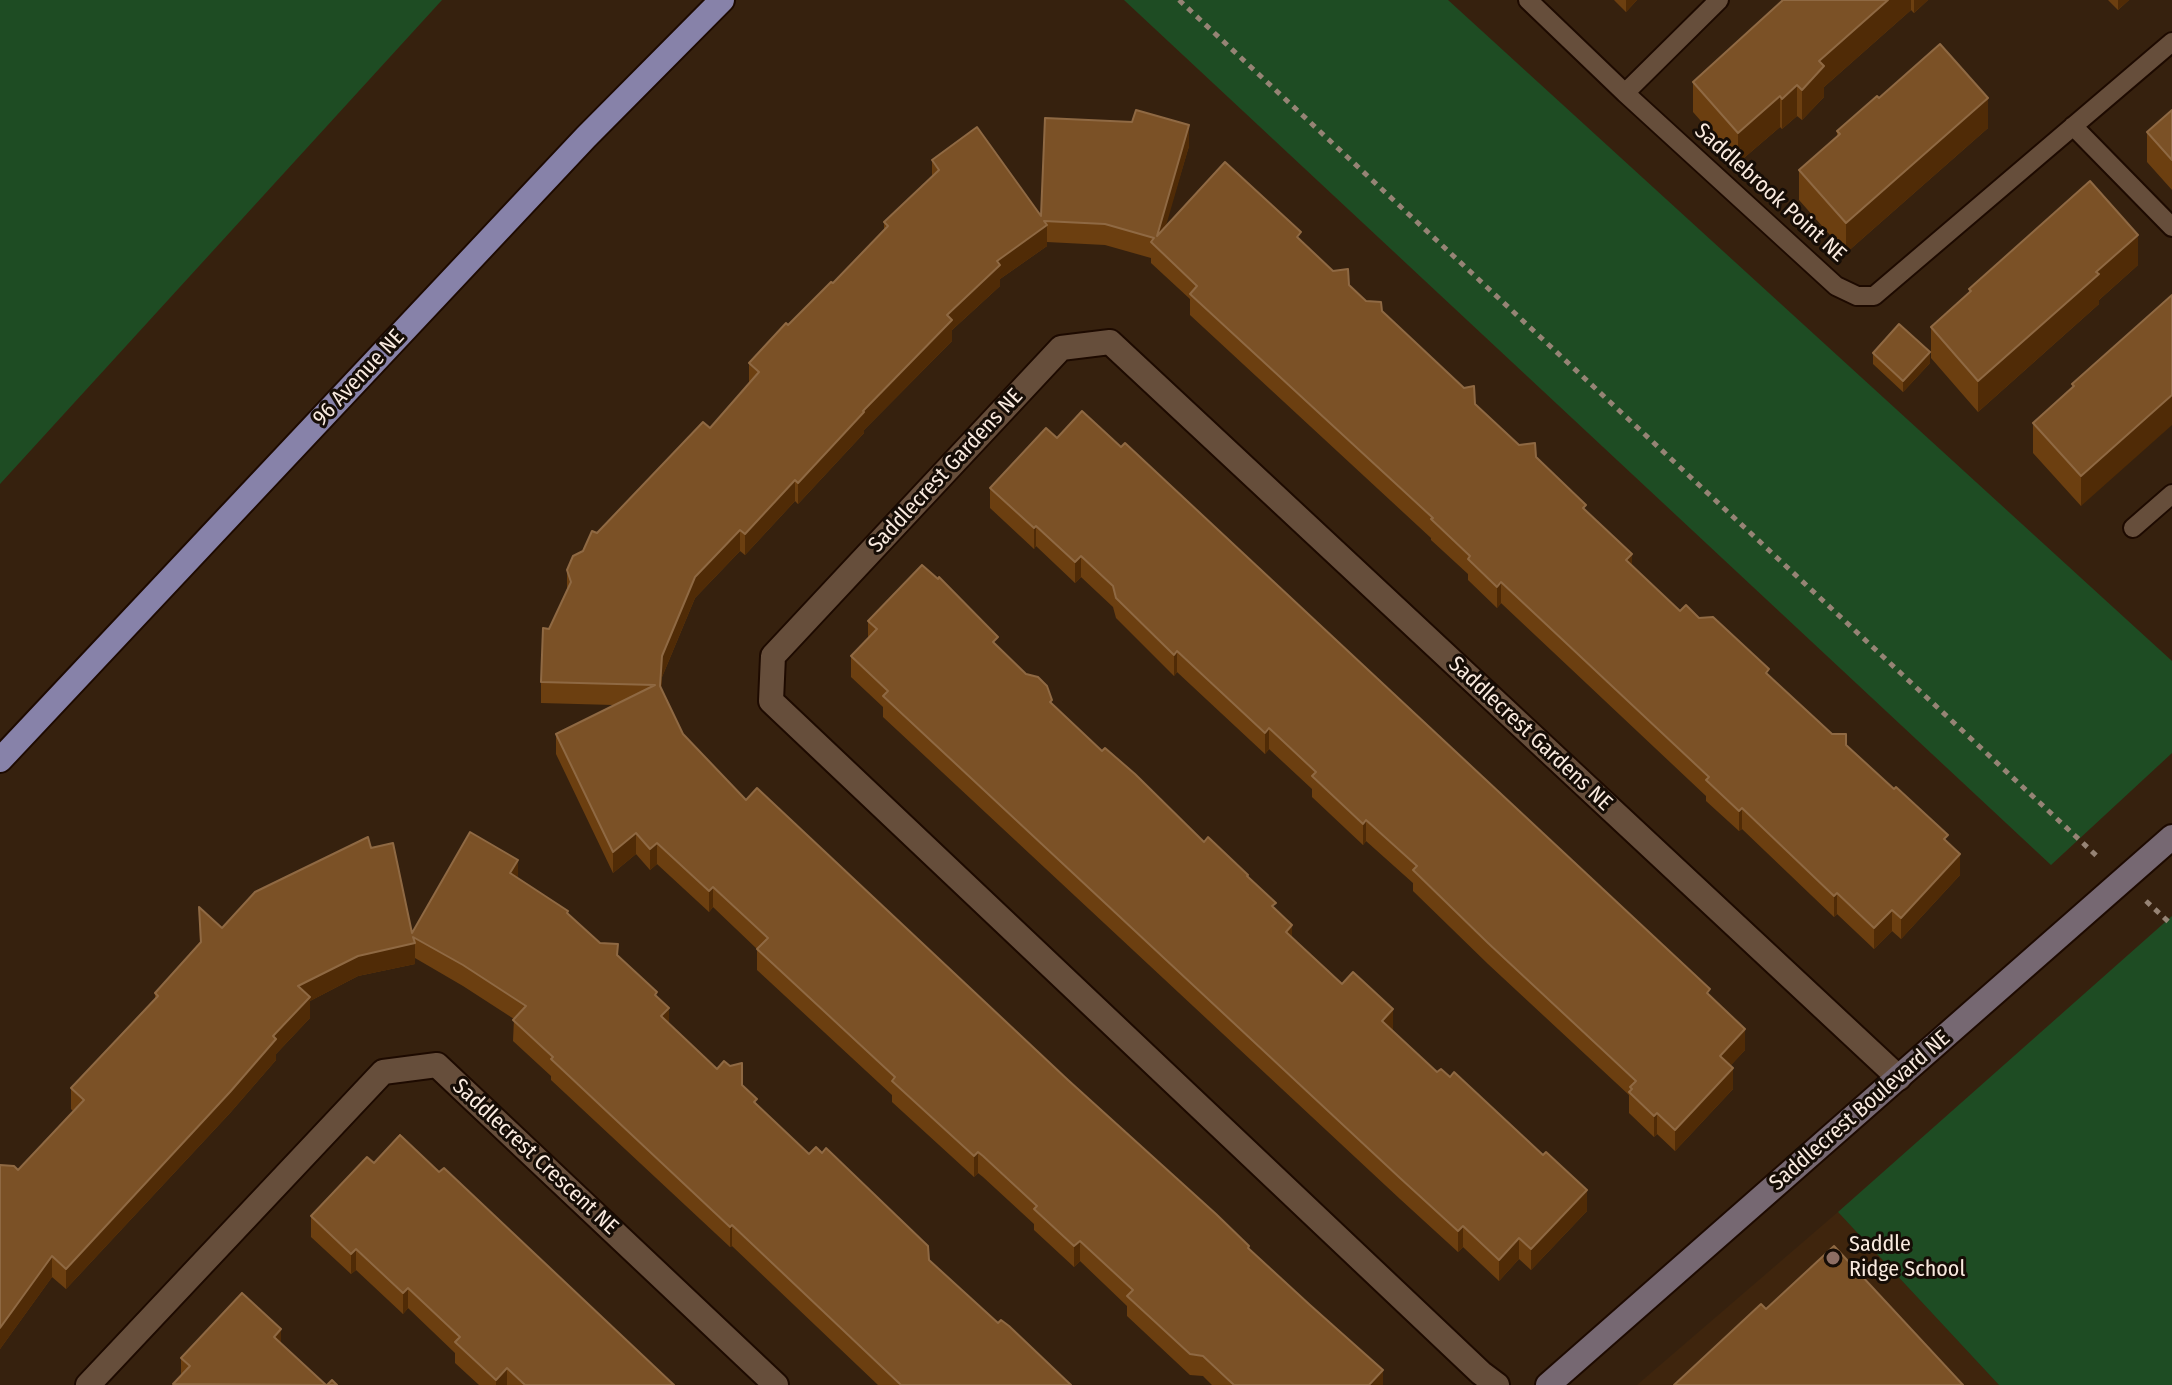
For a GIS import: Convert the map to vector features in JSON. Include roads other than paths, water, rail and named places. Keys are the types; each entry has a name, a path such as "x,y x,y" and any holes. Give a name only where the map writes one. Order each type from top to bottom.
{"main road":[{"name":"96 Avenue NE","path":"0,760 586,137 722,0"}],"street":[{"name":"Saddlecrest Gardens NE","path":"1497,1385 771,701 773,656 1061,348 1110,342 1899,1078"},
{"name":"Saddlecrest Boulevard NE","path":"1548,1385 2172,837"},
{"name":"Saddlecrest Crescent NE","path":"88,1385 383,1072 437,1065 776,1385"}],"lane":[{"name":"Saddlebrook Point NE","path":"1528,0 1836,286 1857,296 1874,296 2172,42"},
{"path":"1625,93 1719,0"},
{"path":"2073,126 2172,227"},
{"path":"2133,528 2172,494"}],"place":[{"name":"Saddle Ridge School","path":"1833,1258"}]}
